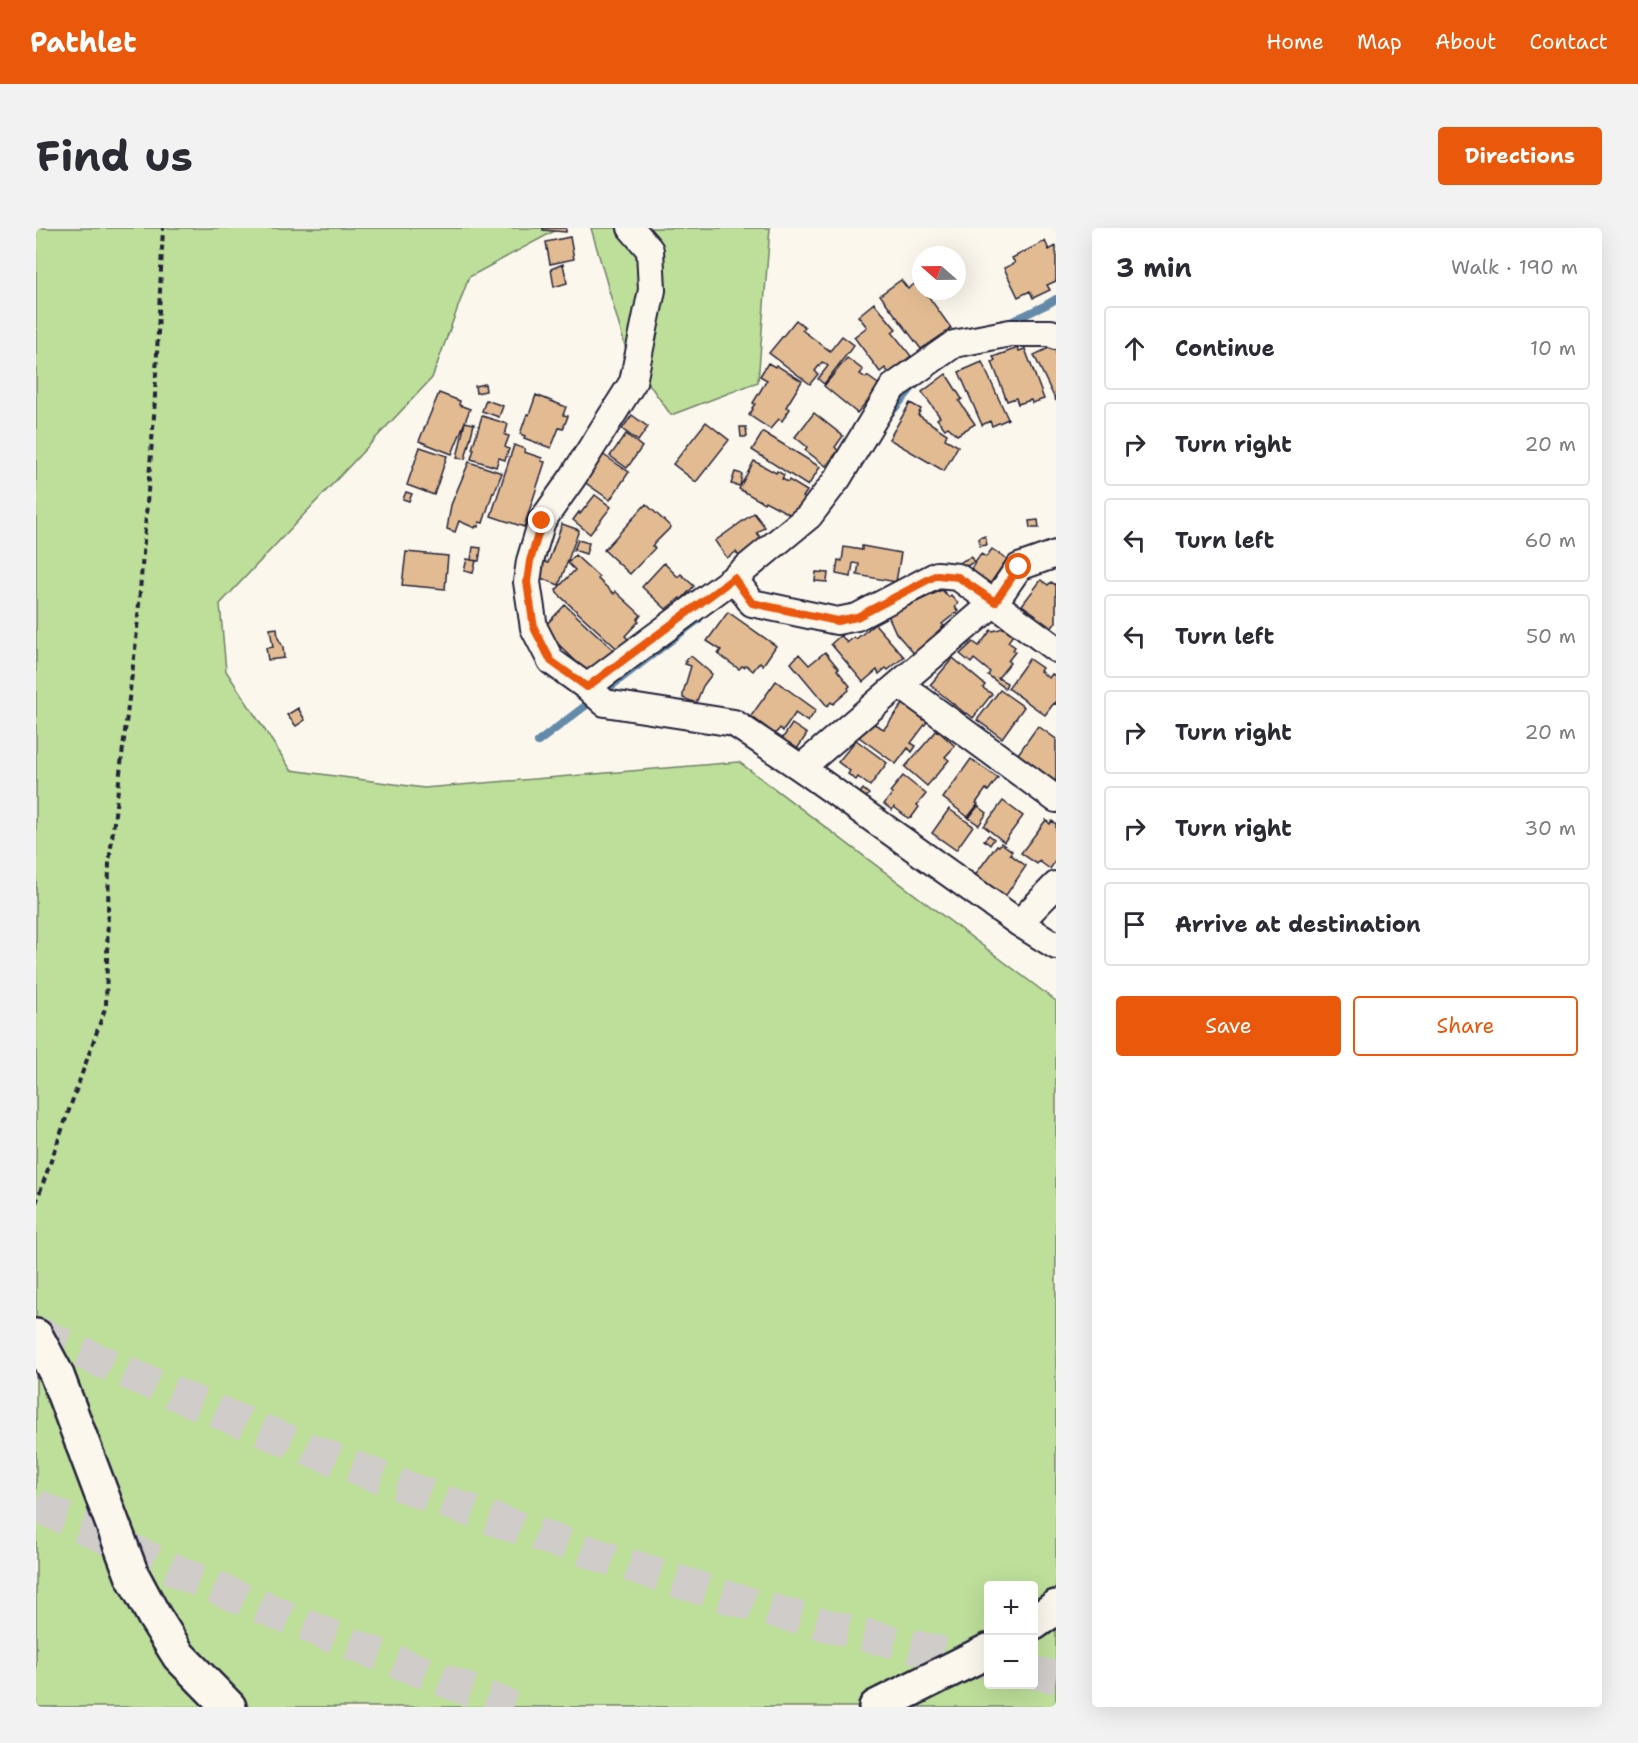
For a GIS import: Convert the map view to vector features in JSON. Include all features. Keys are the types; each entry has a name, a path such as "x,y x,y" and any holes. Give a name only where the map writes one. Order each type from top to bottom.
{"street":[{"path":"631,228 650,250 652,290 633,382 573,477 542,521 530,561 527,582 534,628 551,661 605,703 734,723 1019,923 1056,946"},
{"path":"587,687 734,578 809,516 838,478 893,387 954,344 1010,333 1051,333 1056,336"},
{"path":"801,768 995,602 1019,567 1056,554"},
{"path":"734,578 752,603 837,621 857,617 937,575 958,577 1056,649"},
{"path":"899,684 1056,799"},
{"path":"1019,923 1056,885"},
{"path":"36,1336 56,1373 132,1575 179,1656 229,1707"},
{"path":"1038,1620 1056,1607"},
{"path":"876,1707 984,1653"}],"path":[{"path":"36,1203 106,1006 109,863 136,640 153,416 163,228"}],"green space":[{"path":"36,228 560,228 469,277 432,378 220,604 226,671 291,770 424,788 739,762 1056,1001 1056,1707 36,1707"},
{"path":"591,228 770,228 758,382 671,415 627,353"}],"building":[{"path":"543,228 566,228 566,232 543,230"},
{"path":"570,237 574,259 550,264 546,242"},
{"path":"1045,241 1049,250 1056,246 1056,281 1047,285 1050,290 1033,298 1030,291 1018,297 1004,268 1015,263 1012,258"},
{"path":"563,264 567,283 554,287 551,269"},
{"path":"901,280 908,289 912,286 912,300 931,300 951,328 948,330 949,333 921,349 880,295"},
{"path":"874,303 896,329 892,332 911,356 889,373 885,368 880,372 854,337 867,327 858,316"},
{"path":"796,320 805,327 802,330 830,351 842,336 854,345 824,384 818,379 828,366 822,362 815,371 818,374 810,384 769,353"},
{"path":"1053,346 1054,350 1056,349 1056,401 1034,355"},
{"path":"1018,348 1019,351 1025,349 1044,399 1018,404 1016,398 1007,401 992,362 995,360 993,357"},
{"path":"847,358 863,370 860,374 866,378 867,376 885,389 876,404 869,399 857,413 824,386"},
{"path":"982,362 1008,419 992,426 990,421 982,425 959,372"},
{"path":"768,363 775,367 776,365 802,381 786,407 790,409 782,421 779,419 770,429 749,415 755,404 753,403 767,380 760,376"},
{"path":"946,374 962,399 959,401 975,424 957,435 948,427 945,429 937,419 940,417 922,392"},
{"path":"485,384 486,391 476,393 475,386"},
{"path":"439,393 460,401 459,405 470,409 452,454 419,441"},
{"path":"536,395 566,407 563,415 568,416 563,429 559,428 551,448 524,438 525,436 520,434"},
{"path":"486,400 503,406 499,417 482,411"},
{"path":"910,403 921,409 918,415 947,434 945,439 958,446 944,471 889,439"},
{"path":"814,413 843,436 835,447 838,451 826,466 805,450 807,447 795,437"},
{"path":"632,415 648,427 638,441 622,429"},
{"path":"482,416 508,424 505,435 509,436 505,447 509,449 505,460 499,458 496,467 471,459"},
{"path":"465,422 474,424 465,459 457,458"},
{"path":"706,422 729,440 696,482 673,464"},
{"path":"740,427 746,427 747,437 741,437"},
{"path":"763,432 820,467 808,486 752,450"},
{"path":"626,434 642,447 627,468 610,456"},
{"path":"514,445 525,449 524,452 542,458 541,461 545,462 524,527 491,516"},
{"path":"420,447 447,456 434,495 407,485"},
{"path":"602,454 629,472 610,500 583,481"},
{"path":"754,461 776,473 777,471 784,475 782,479 788,482 789,480 807,491 803,497 806,498 795,517 739,489"},
{"path":"469,462 502,473 483,523 479,522 478,527 475,528 459,521 455,532 447,529 451,505"},
{"path":"735,472 742,474 740,486 731,484"},
{"path":"406,492 412,494 409,501 403,499"},
{"path":"595,495 611,507 590,534 573,520"},
{"path":"646,504 671,527 652,546 655,548 630,574 604,550"},
{"path":"754,513 765,527 757,533 765,544 742,560 736,552 727,558 715,541"},
{"path":"1038,520 1039,528 1030,528 1029,521"},
{"path":"562,524 579,530 559,585 538,577 543,561 548,563"},
{"path":"985,536 987,545 980,546 979,538"},
{"path":"578,540 589,543 586,554 574,550"},
{"path":"862,546 901,553 896,582 857,575 859,564 853,563 851,577 836,574 838,560 842,561 844,547 862,550"},
{"path":"473,547 481,548 479,561 471,560"},
{"path":"992,549 1007,559 988,587 968,573 981,554 986,557"},
{"path":"406,552 448,556 445,589 402,585"},
{"path":"575,555 614,594 615,591 641,615 637,620 639,621 625,636 636,647 625,656 557,593 556,590 575,570 568,563"},
{"path":"971,557 974,562 963,568 960,562"},
{"path":"467,559 476,561 473,573 464,571"},
{"path":"664,563 678,577 681,574 694,586 681,600 680,598 666,609 642,587"},
{"path":"816,572 828,573 827,582 815,581"},
{"path":"1041,580 1048,585 1051,582 1056,585 1056,622 1048,633 1031,621 1036,615 1022,605"},
{"path":"942,590 958,603 955,607 958,611 942,624 944,626 936,633 940,639 917,657 896,633 888,615"},
{"path":"565,605 620,656 592,677 543,628"},
{"path":"728,612 776,646 763,665 760,662 753,671 746,665 739,669 718,654 721,650 707,641"},
{"path":"875,624 904,657 888,670 886,668 879,674 877,670 863,682 831,644 841,635 847,643 854,637 856,639"},
{"path":"1006,627 1014,633 1008,642 1015,647 1013,650 1015,652 1008,661 1010,663 998,678 1007,683 1005,688 988,675 990,672 974,659 971,663 960,654 973,642 979,646 991,630"},
{"path":"277,628 284,658 268,660 266,648 273,647 270,629"},
{"path":"825,652 850,686 849,690 833,704 831,702 827,706 791,663 799,654 809,665"},
{"path":"691,656 712,674 703,686 696,703 683,698 691,666 685,664 687,662 685,661"},
{"path":"953,658 985,685 983,688 992,694 973,718 930,685"},
{"path":"1029,659 1042,668 1040,671 1049,678 1052,674 1056,676 1056,704 1054,703 1045,715 1008,688"},
{"path":"776,681 816,710 808,722 795,713 783,731 780,728 775,734 751,716"},
{"path":"1000,690 1024,707 1002,738 977,720"},
{"path":"903,704 927,722 911,743 916,746 912,752 908,748 896,764 859,737 874,724 884,729"},
{"path":"298,708 305,720 296,726 287,715"},
{"path":"792,724 807,734 797,749 782,739"},
{"path":"1038,726 1056,739 1056,782 1054,786 1037,773 1040,770 1018,754"},
{"path":"937,730 955,746 945,757 949,760 927,786 905,767"},
{"path":"856,740 887,763 870,786 858,777 856,780 848,774 850,771 838,762"},
{"path":"971,759 998,778 988,791 986,789 968,817 943,798"},
{"path":"903,776 926,794 917,805 919,807 911,818 894,807 892,810 884,804"},
{"path":"863,789 869,794 866,797 860,793"},
{"path":"1003,801 1023,816 1004,842 984,826"},
{"path":"978,806 987,813 979,825 969,818"},
{"path":"949,809 973,826 956,850 932,833"},
{"path":"1046,820 1050,824 1052,821 1056,824 1056,860 1050,869 1039,861 1037,864 1021,853"},
{"path":"989,835 994,839 990,845 984,840"},
{"path":"1001,843 1012,851 1010,854 1026,866 1004,898 972,879 997,845"}],"waterway":[{"path":"1006,324 1056,299"},
{"path":"891,413 917,384"},
{"path":"538,742 699,619"}],"tunnel":[{"path":"36,1332 185,1398 335,1460 564,1544 797,1617 884,1640 984,1662"},
{"path":"36,1505 181,1573 341,1640 512,1707"},
{"path":"1038,1674 1056,1677"}],"route":[{"path":"542,521 530,561 527,582 534,628 551,661 587,687 734,578 752,603 837,621 857,617 937,575 958,577 995,602 1019,567"}]}
